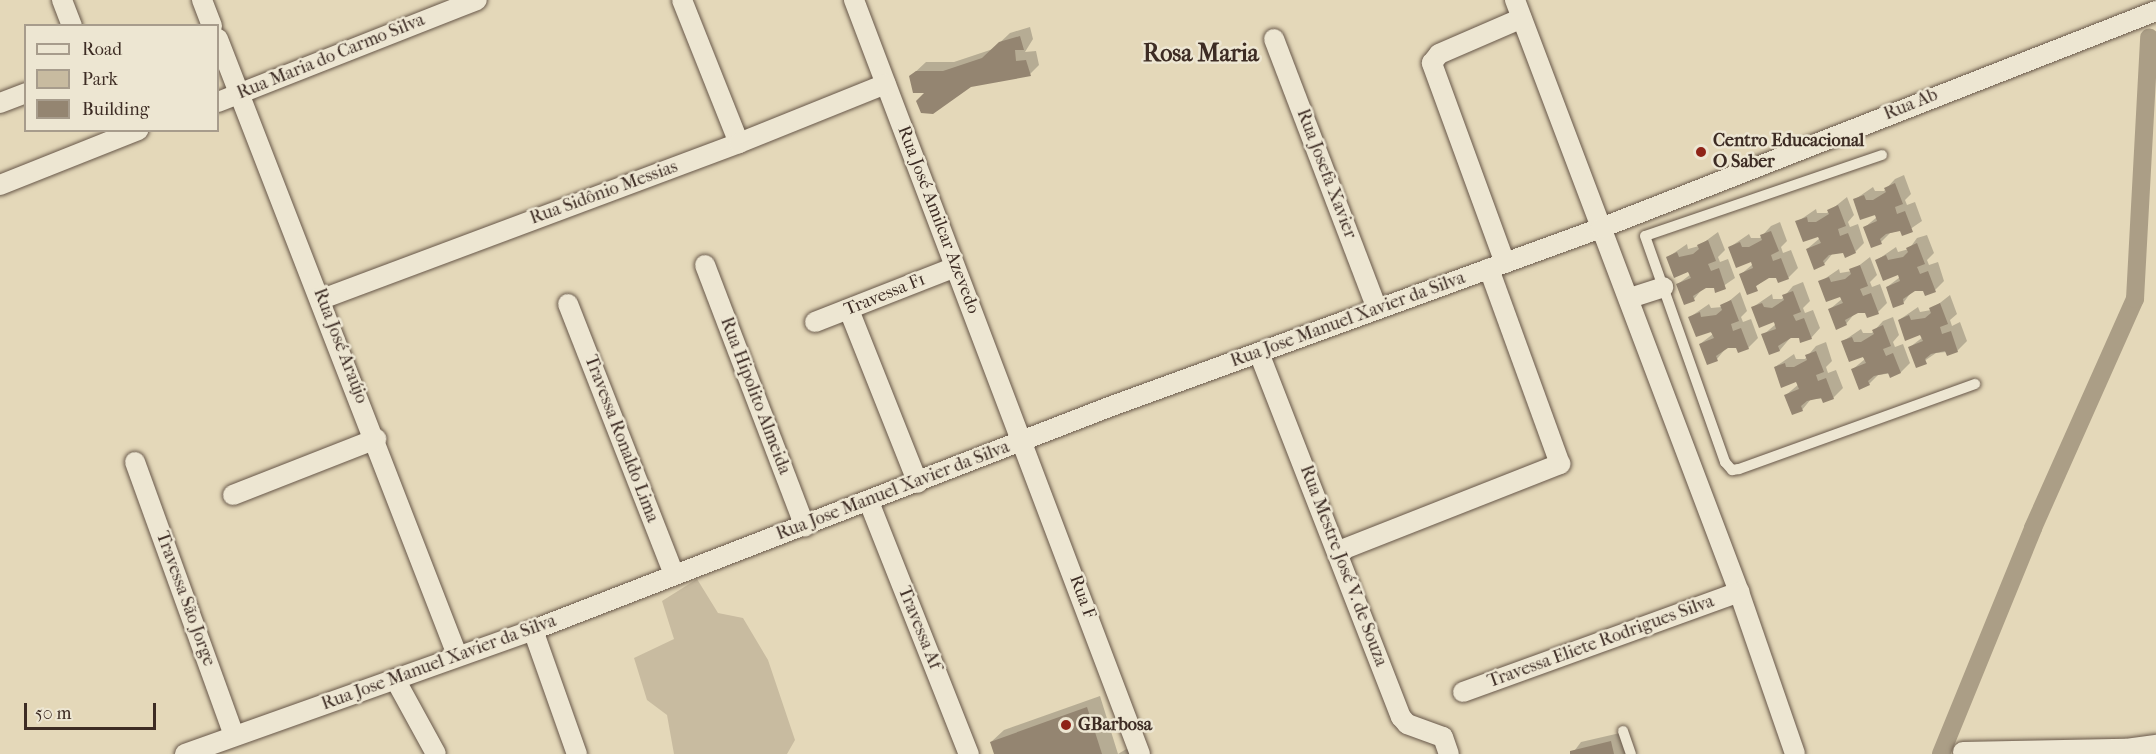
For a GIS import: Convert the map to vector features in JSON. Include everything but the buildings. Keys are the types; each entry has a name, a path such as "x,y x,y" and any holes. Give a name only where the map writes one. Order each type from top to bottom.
{"street":[{"path":"62,0 71,24"},
{"path":"202,0 211,24"},
{"path":"682,0 739,143"},
{"name":"Rua José Amilcar Azevedo","path":"854,0 1023,440"},
{"name":"Rua Maria do Carmo Silva","path":"219,102 470,1"},
{"path":"1339,551 1560,464 1432,63 1439,54 1518,9 1630,298 1739,592 1796,754"},
{"name":"Rua Ab","path":"1601,228 2156,12"},
{"name":"Rua Josefa Xavier","path":"1274,39 1377,309"},
{"name":"Rua José Araújo","path":"219,42 322,299 457,655"},
{"name":"Rua Sidônio Messias","path":"322,299 739,143 886,84"},
{"path":"0,103 24,94"},
{"path":"0,185 116,134"},
{"name":"Rua Jose Manuel Xavier da Silva","path":"185,754 532,630 869,502 1023,440 1601,228"},
{"name":"Rua Hipolito Almeida","path":"705,265 804,526"},
{"name":"Travessa F1","path":"815,322 955,267"},
{"path":"1630,298 1663,287"},
{"name":"Travessa Ronaldo Lima","path":"568,303 674,575"},
{"path":"849,310 918,483"},
{"name":"Rua Mestre José V. de Souza","path":"1259,353 1339,551 1403,720 1443,737 1449,754"},
{"path":"233,495 376,439"},
{"name":"Rua F","path":"1023,440 1140,754"},
{"name":"Travessa São Jorge","path":"135,462 234,736"},
{"name":"Travessa Af","path":"869,502 969,754"},
{"name":"Travessa Eliete Rodrigues Silva","path":"1463,692 1739,592"},
{"path":"532,630 577,754"},
{"path":"395,679 436,754"},
{"path":"1963,752 2126,752 2156,745"}],"lane":[{"path":"1881,155 1646,234 1725,462 1732,470 1975,384"},
{"path":"1623,731 1631,754"}],"green space":[{"path":"697,579 718,613 743,618 768,660 795,740 787,754 674,754 667,715 647,700 634,658 674,639 662,601"}],"waterway":[{"path":"1941,754 2033,528 2135,299 2149,37"}],"place":[{"name":"Centro Educacional O Saber","path":"1701,152"},
{"name":"GBarbosa","path":"1066,725"}],"district":[{"name":"Rosa Maria","path":"1201,54"}]}
